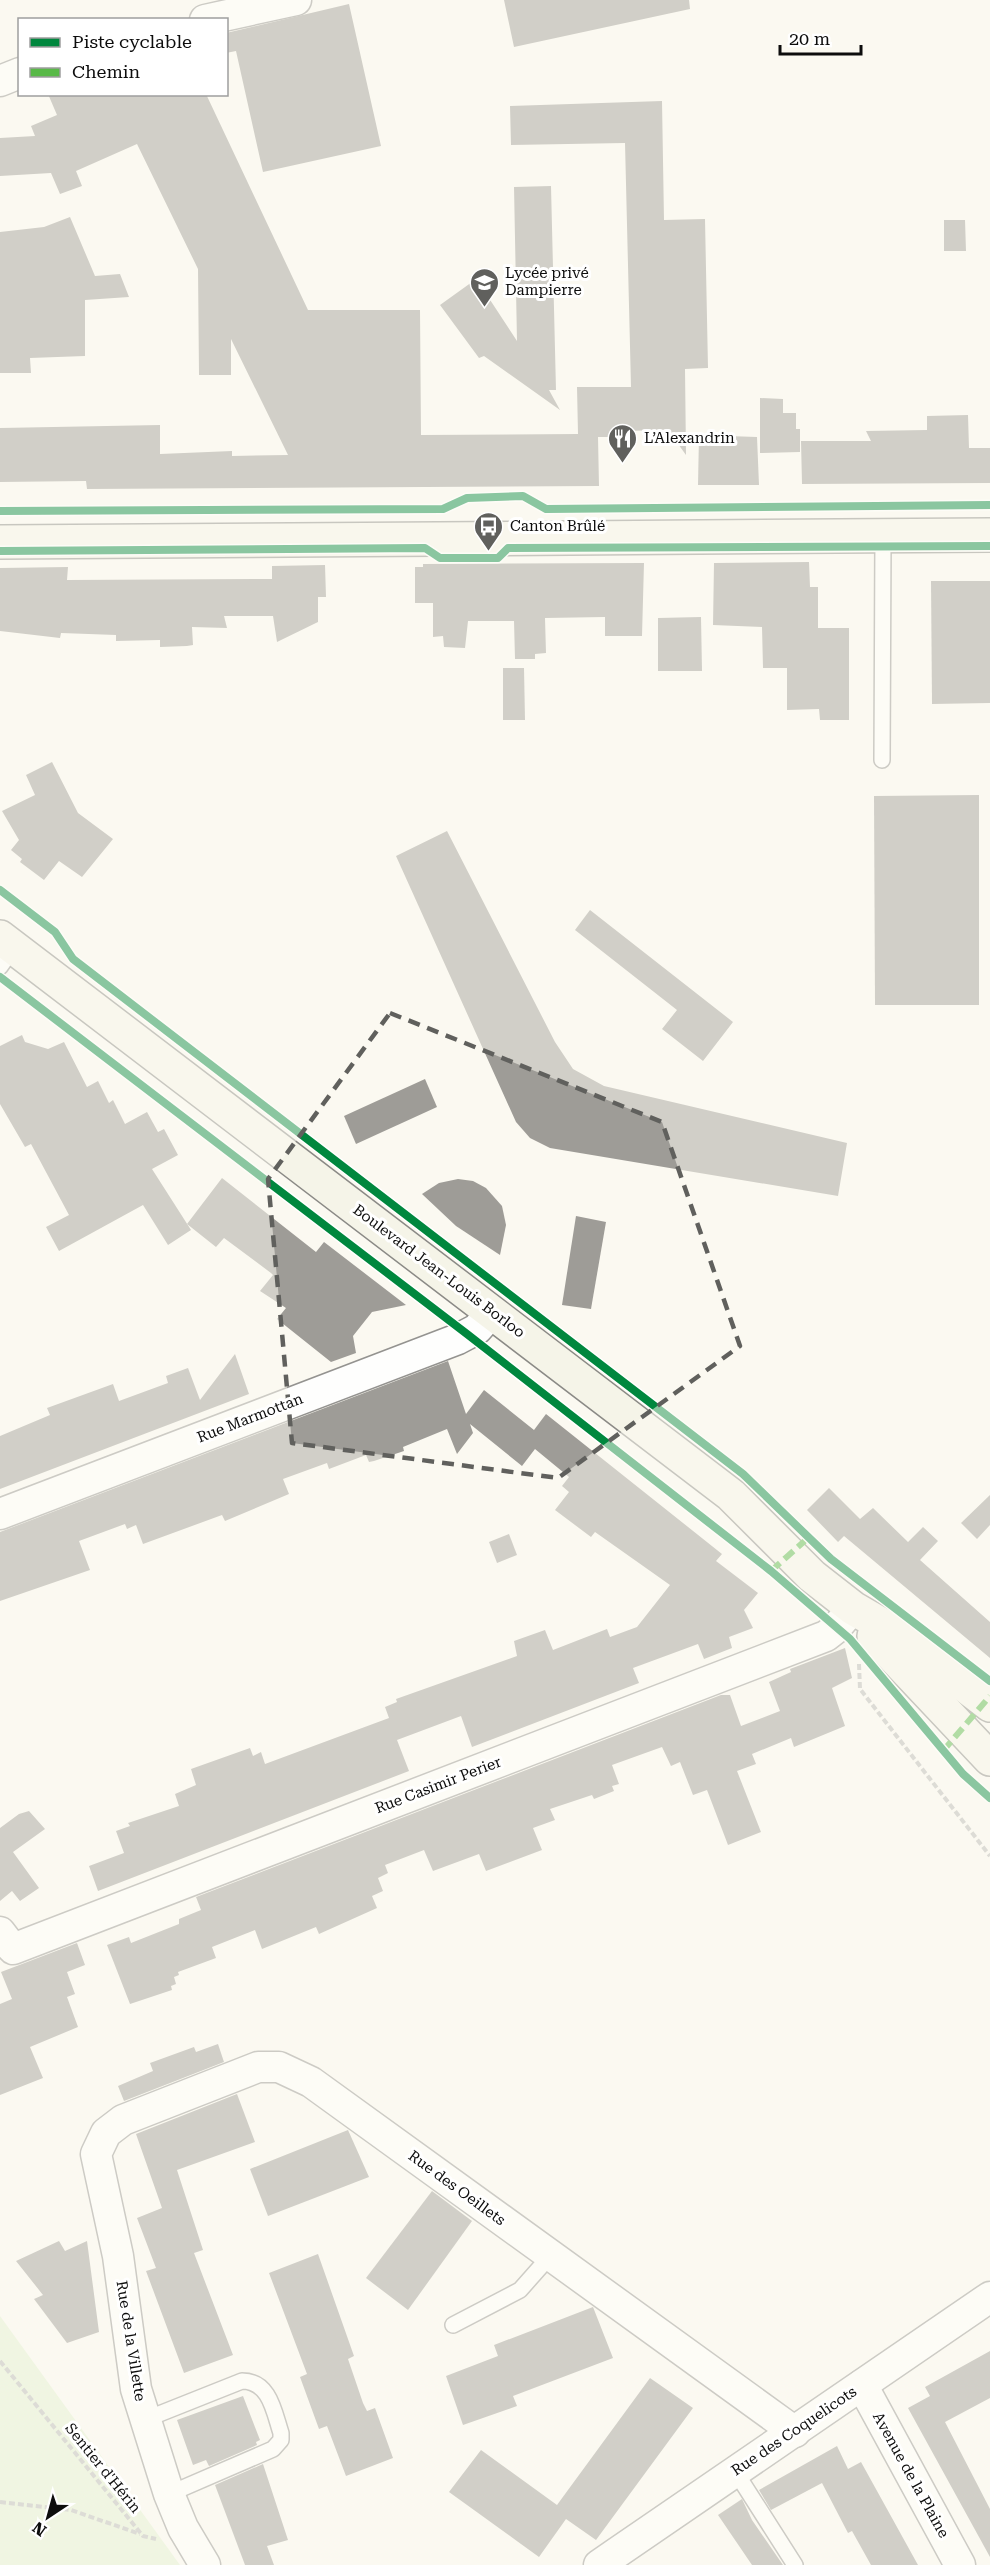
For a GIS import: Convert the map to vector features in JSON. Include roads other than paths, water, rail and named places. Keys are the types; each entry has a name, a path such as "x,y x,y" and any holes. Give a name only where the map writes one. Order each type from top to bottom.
{"main road":[{"path":"0,521 990,516"},
{"path":"0,542 990,535"},
{"name":"Boulevard Jean-Louis Borloo","path":"4,945 731,1495 813,1576 845,1617 877,1640 990,1759"},
{"name":"Boulevard Jean-Louis Borloo","path":"845,1617 889,1628 990,1705"}],"street":[{"path":"214,18 296,0"},
{"path":"0,81 18,74"},
{"name":"Rue Marmottan","path":"0,1514 458,1339 477,1329 492,1312"},
{"name":"Rue Casimir Perier","path":"7,1940 826,1636 845,1617"},
{"name":"Rue des Oeillets","path":"99,2144 106,2133 123,2120 258,2067 279,2067 310,2082 795,2432"},
{"name":"Rue de la Villette","path":"99,2144 96,2154 98,2172 118,2256 136,2390 169,2494 183,2528 205,2565"},
{"name":"Rue des Coquelicots","path":"599,2565 990,2297"},
{"name":"Avenue de la Plaine","path":"862,2385 960,2565"}],"lane":[{"path":"882,760 883,536"},
{"path":"453,2325 520,2290 551,2255"},
{"path":"144,2420 242,2381 249,2381 268,2394 281,2433 281,2440 273,2449 169,2494"},
{"path":"735,2471 795,2565"}],"place":[{"name":"Lycée privé Dampierre","path":"484,308"},
{"name":"L’Alexandrin","path":"623,464"},
{"name":"Canton Brûlé","path":"489,552"}]}
